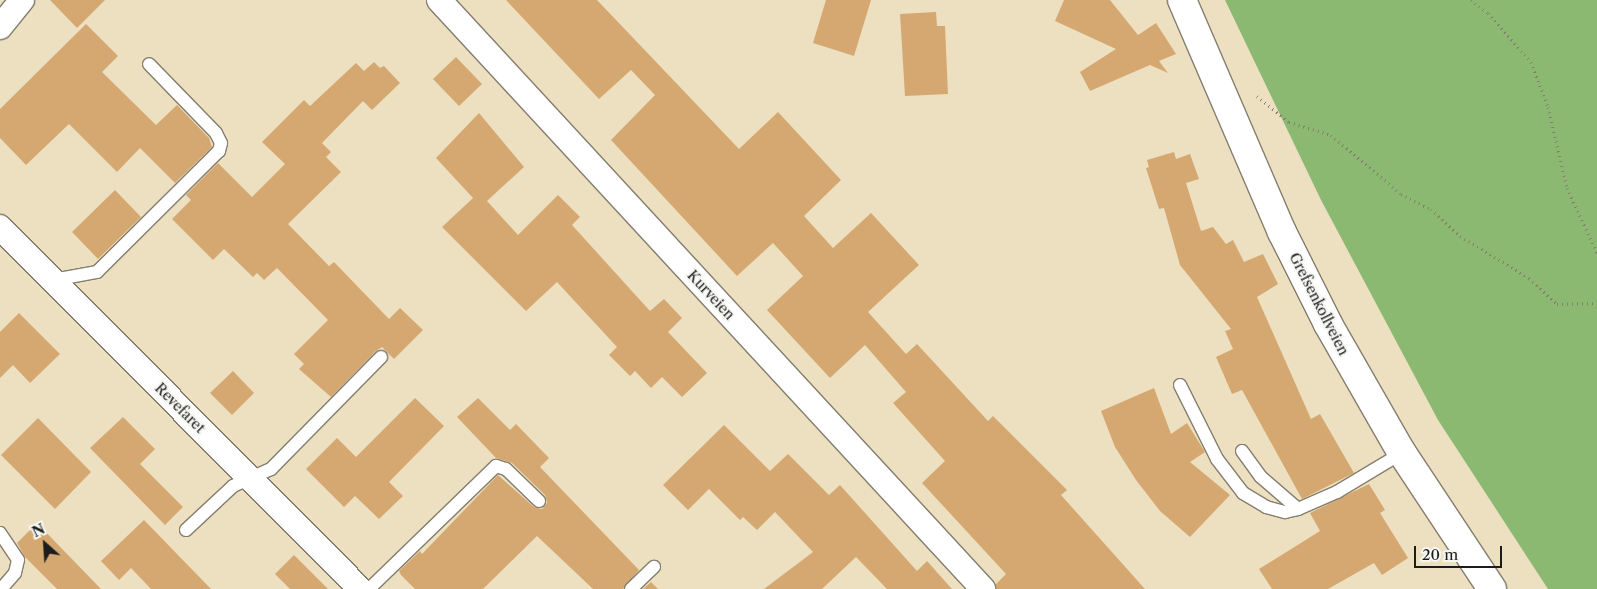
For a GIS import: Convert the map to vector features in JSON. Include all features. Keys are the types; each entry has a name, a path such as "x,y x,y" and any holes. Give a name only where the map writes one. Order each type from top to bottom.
{"street":[{"path":"0,27 22,0"},
{"name":"Kurveien","path":"439,0 983,589"},
{"name":"Grefsenkollveien","path":"1182,0 1282,232 1359,381 1402,452 1492,589"},
{"name":"Revefaret","path":"0,227 360,589"}],"lane":[{"path":"53,280 97,272 219,152 221,143 216,133 149,64"},
{"path":"186,530 234,486 248,477 271,469 381,356"},
{"path":"1180,385 1218,459 1243,493 1266,507 1285,512 1298,509 1337,492 1402,452"},
{"path":"1242,451 1261,477 1298,509"},
{"path":"369,589 496,466 506,469 538,500"},
{"path":"0,533 18,560 15,573 1,589"},
{"path":"631,589 654,567"}],"path":[{"path":"1471,0 1488,13 1531,62 1548,107 1567,188 1597,253"},
{"path":"1255,94 1289,122 1331,135 1401,194 1431,209 1460,236 1529,278 1557,304 1597,303"}],"green space":[{"path":"1225,0 1597,0 1597,589 1548,589 1438,420 1321,200"}],"building":[{"path":"50,0 105,0 77,28"},
{"path":"506,0 597,0 739,149 778,112 841,180 804,216 833,248 871,213 919,265 868,312 906,354 917,344 988,421 993,416 1067,490 1061,495 1145,589 996,589 996,584 1006,574 922,483 945,461 893,403 906,392 865,345 830,378 767,310 803,276 773,243 737,276 611,140 655,95 631,70 599,99"},
{"path":"826,0 871,0 854,56 813,43"},
{"path":"1064,0 1110,0 1138,35 1156,23 1176,54 1159,61 1168,73 1150,65 1090,91 1080,72 1116,49 1055,21"},
{"path":"936,12 937,26 945,26 948,94 905,96 900,14"},
{"path":"86,24 118,56 102,72 156,125 177,105 209,138 212,147 175,183 140,148 117,172 69,124 26,165 0,138 0,109"},
{"path":"456,57 482,84 459,106 433,79"},
{"path":"374,62 380,68 384,66 400,83 372,110 363,101 322,143 331,152 326,157 341,172 288,224 329,266 334,262 389,319 400,308 423,330 394,359 382,347 376,351 331,397 299,369 304,364 294,354 328,320 277,268 264,280 257,273 253,277 224,249 213,260 172,219 191,200 186,195 218,163 252,197 285,164 262,142 304,100 310,106 356,63 364,71"},
{"path":"479,113 524,167 487,201 518,235 558,195 580,217 572,225 650,311 664,299 682,318 668,332 707,373 682,397 662,377 651,388 635,371 630,376 609,355 617,347 557,282 526,311 442,227 473,198 436,158"},
{"path":"1174,152 1176,159 1190,154 1199,179 1186,183 1201,231 1213,227 1226,244 1233,240 1244,262 1263,254 1278,284 1257,297 1311,419 1320,414 1354,473 1302,499 1242,390 1232,394 1216,357 1233,349 1225,331 1231,329 1180,265 1164,208 1159,209 1146,168 1149,167 1147,160"},
{"path":"115,190 141,217 98,259 72,232"},
{"path":"19,313 60,354 30,383 13,365 0,378 0,332"},
{"path":"233,371 254,393 232,415 210,393"},
{"path":"1154,388 1171,434 1187,423 1205,452 1190,462 1230,495 1190,537 1160,511 1136,480 1115,447 1101,411"},
{"path":"415,398 444,426 389,482 403,496 379,519 355,496 344,507 306,469 337,438 356,457"},
{"path":"478,398 510,430 516,424 549,458 540,467 639,570 623,589 593,589 537,536 483,589 415,589 401,575 399,571 420,551 422,554 498,475 534,507 542,509 547,503 545,495 512,463 496,458 457,417"},
{"path":"123,417 155,449 140,464 183,507 165,525 90,448"},
{"path":"38,418 91,472 55,509 1,455"},
{"path":"724,425 770,471 788,454 829,495 840,485 917,571 927,561 952,589 887,589 856,557 822,589 764,589 813,552 775,512 757,530 743,517 740,520 709,489 688,510 663,485"},
{"path":"1369,484 1385,510 1380,513 1408,558 1382,575 1374,563 1328,589 1272,589 1259,569 1320,531 1310,513"},
{"path":"144,520 211,589 151,589 131,568 119,580 101,561"},
{"path":"37,523 101,589 57,589 25,557 17,543"},
{"path":"294,555 328,589 290,589 275,574"},
{"path":"651,582 658,589 643,589"}]}
